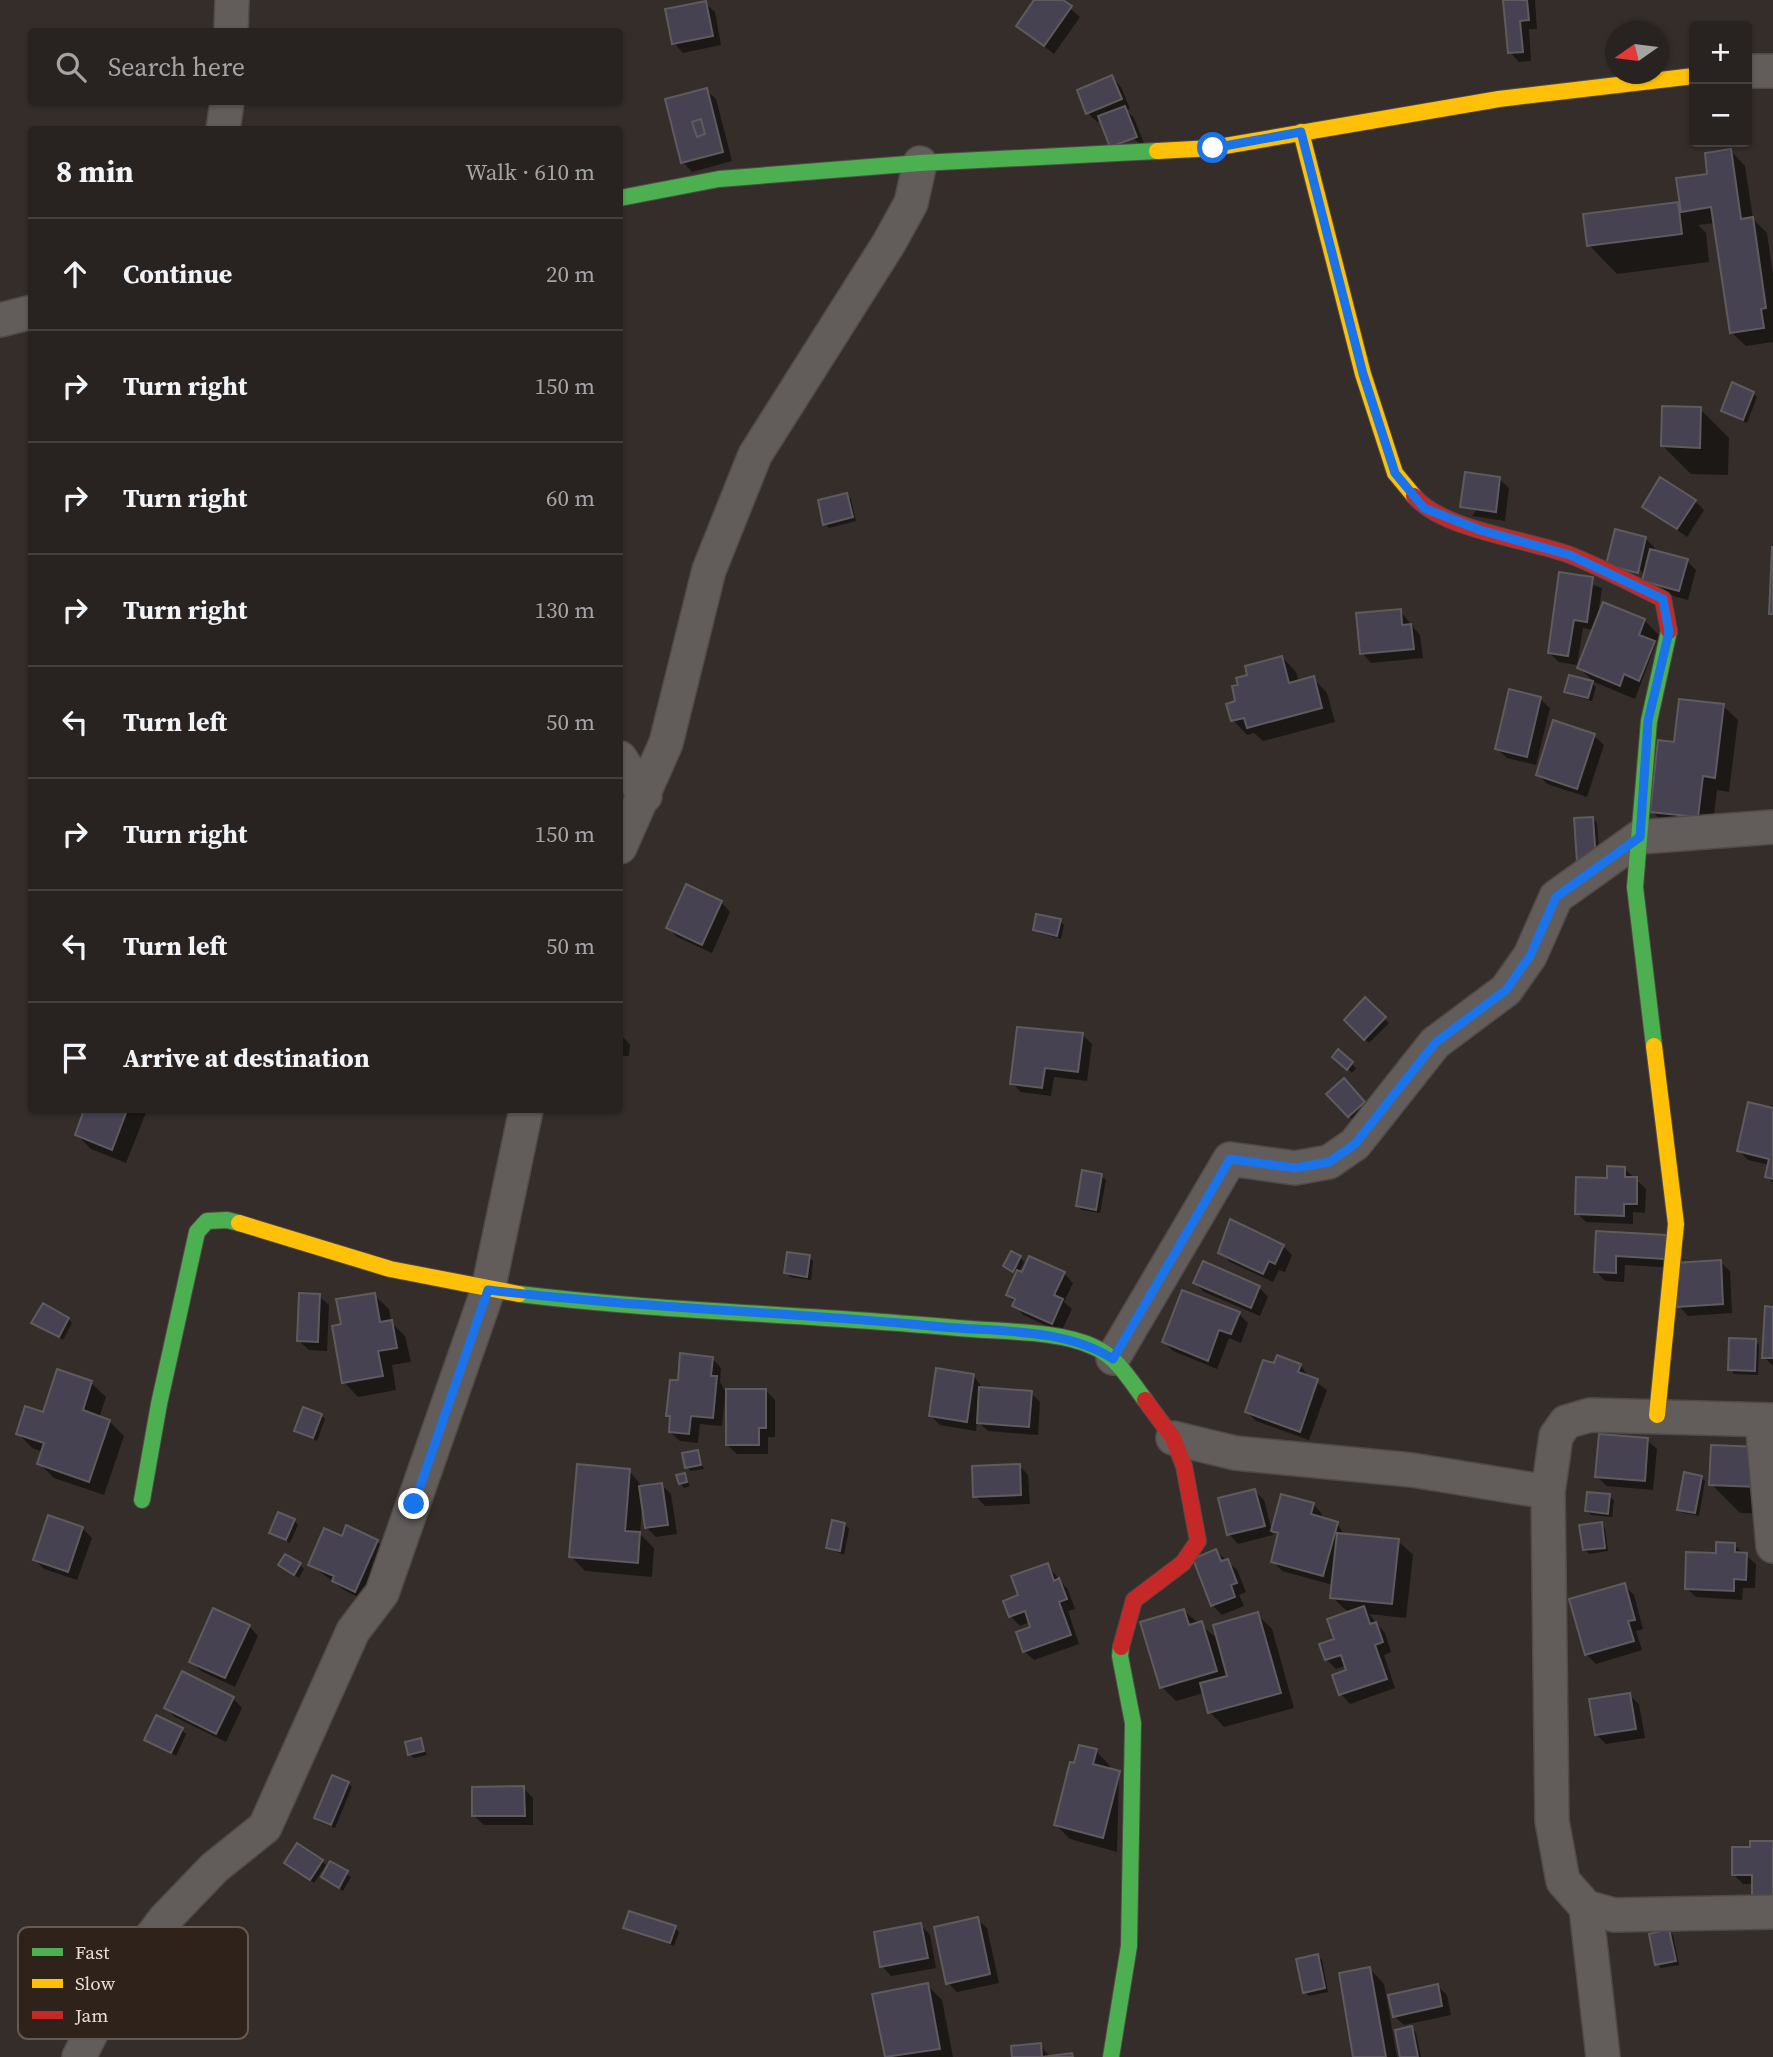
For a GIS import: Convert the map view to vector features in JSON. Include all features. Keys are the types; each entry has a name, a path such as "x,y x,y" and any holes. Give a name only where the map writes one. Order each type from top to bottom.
{"street":[{"path":"231,28 232,0"},
{"path":"1752,71 1773,71"},
{"path":"623,197 719,179 920,163 1213,148 1499,99 1689,77"},
{"path":"224,126 227,105"},
{"path":"1301,132 1363,374 1395,473 1424,508 1480,530 1570,555 1663,599 1669,632 1648,721 1635,887 1676,1224 1657,1415"},
{"path":"623,841 666,743 709,570 755,455 911,203 920,163"},
{"path":"0,320 28,313"},
{"path":"623,763 645,796"},
{"path":"1113,1359 1230,1159 1295,1168 1329,1162 1355,1144 1435,1043 1506,990 1530,956 1556,897 1640,837 1773,827"},
{"path":"159,1927 214,1868 265,1827 353,1632 383,1593 488,1290 525,1113"},
{"path":"142,1500 159,1404 197,1232 207,1221 226,1220 390,1269 488,1290 602,1304 884,1321 1059,1338 1093,1346 1113,1359 1173,1438 1184,1466 1198,1541 1182,1563 1134,1600 1123,1631 1120,1656 1133,1723 1129,1946 1111,2057"},
{"path":"1773,1546 1768,1420 1590,1415 1566,1422 1556,1436 1548,1492 1552,1821 1563,1881 1586,1907 1614,1915 1773,1912"},
{"path":"1173,1438 1235,1454 1412,1470 1548,1492"},
{"path":"1586,1907 1603,2057"},
{"path":"79,2057 88,2039"}],"building":[{"path":"1034,0 1063,0 1072,6 1044,46 1016,26"},
{"path":"1503,0 1527,0 1529,20 1520,21 1523,52 1508,53"},
{"path":"706,1 713,36 672,44 665,9"},
{"path":"1112,75 1122,99 1086,114 1077,90"},
{"path":"707,88 723,152 681,163 665,99","holes":["701,119 705,134 697,137 692,122"]},
{"path":"1125,106 1137,137 1110,147 1098,116"},
{"path":"701,119 705,134 697,137 692,122"},
{"path":"1731,149 1741,219 1753,217 1766,308 1761,309 1764,328 1730,333 1711,207 1681,212 1676,178 1707,174 1705,153"},
{"path":"1678,202 1682,234 1587,246 1583,214"},
{"path":"1732,382 1754,392 1743,420 1721,411"},
{"path":"1662,406 1701,407 1700,448 1661,446"},
{"path":"1465,472 1500,477 1496,512 1460,507"},
{"path":"1660,477 1696,500 1677,529 1642,507"},
{"path":"847,493 853,517 823,525 818,500"},
{"path":"1615,529 1646,537 1638,573 1606,565"},
{"path":"1772,547 1773,614 1769,614"},
{"path":"1650,549 1688,559 1679,591 1642,581"},
{"path":"1559,572 1593,577 1587,622 1574,620 1568,656 1548,653"},
{"path":"1603,602 1645,619 1639,635 1655,641 1639,681 1624,674 1620,686 1577,668"},
{"path":"1401,609 1402,625 1411,624 1414,649 1360,654 1356,613"},
{"path":"1282,656 1289,683 1314,676 1322,708 1247,728 1244,718 1231,721 1226,704 1235,701 1232,686 1238,685 1236,678 1247,675 1245,666"},
{"path":"1569,675 1593,681 1588,698 1564,692"},
{"path":"1509,689 1541,697 1527,757 1495,749"},
{"path":"1679,699 1724,704 1715,778 1703,776 1698,817 1650,812 1658,740 1674,742"},
{"path":"1553,720 1595,734 1577,789 1536,775"},
{"path":"1593,817 1596,860 1577,862 1574,818"},
{"path":"686,884 722,901 702,945 666,928"},
{"path":"1036,914 1061,919 1057,936 1033,930"},
{"path":"1365,997 1386,1017 1364,1040 1344,1020"},
{"path":"1017,1027 1083,1033 1078,1072 1045,1068 1042,1088 1010,1084"},
{"path":"1338,1049 1353,1062 1347,1070 1332,1057"},
{"path":"1344,1078 1365,1102 1348,1117 1326,1094"},
{"path":"1748,1102 1773,1108 1773,1179 1765,1177 1769,1159 1737,1151"},
{"path":"83,1113 126,1113 112,1150 75,1135"},
{"path":"1607,1166 1625,1167 1625,1177 1637,1177 1637,1204 1624,1204 1624,1216 1575,1214 1576,1177 1607,1178"},
{"path":"1082,1170 1102,1174 1096,1210 1076,1206"},
{"path":"1230,1219 1284,1245 1275,1264 1269,1261 1263,1274 1218,1253"},
{"path":"1596,1231 1667,1235 1665,1259 1616,1256 1616,1273 1594,1272"},
{"path":"1011,1251 1021,1256 1013,1272 1003,1266"},
{"path":"787,1252 810,1255 807,1277 784,1273"},
{"path":"1029,1256 1065,1272 1054,1295 1063,1299 1052,1324 1012,1306 1015,1299 1006,1295 1017,1270 1022,1272"},
{"path":"1721,1260 1723,1304 1677,1307 1675,1263"},
{"path":"1203,1261 1260,1286 1251,1308 1193,1283"},
{"path":"1182,1290 1240,1312 1231,1334 1219,1330 1208,1361 1162,1342"},
{"path":"299,1293 320,1294 318,1342 297,1341"},
{"path":"375,1293 380,1322 392,1320 397,1348 378,1351 383,1376 342,1383 332,1326 341,1324 336,1299"},
{"path":"43,1303 69,1318 59,1337 31,1323"},
{"path":"1765,1306 1773,1307 1773,1358 1762,1358"},
{"path":"1729,1338 1756,1339 1755,1371 1728,1370"},
{"path":"680,1353 713,1357 711,1376 717,1376 713,1418 691,1416 689,1434 669,1432 670,1416 666,1416 670,1380 678,1380"},
{"path":"1277,1355 1301,1364 1298,1372 1318,1379 1300,1432 1245,1412 1263,1360 1274,1363"},
{"path":"936,1368 974,1374 967,1422 929,1416"},
{"path":"57,1369 92,1381 83,1410 110,1420 89,1482 37,1464 44,1443 16,1434 25,1406 43,1412"},
{"path":"979,1387 1032,1391 1029,1427 977,1423"},
{"path":"726,1389 766,1389 766,1428 759,1428 759,1445 726,1445"},
{"path":"303,1407 322,1414 313,1438 294,1431"},
{"path":"1599,1434 1648,1438 1645,1481 1595,1477"},
{"path":"1711,1445 1760,1447 1758,1487 1709,1485"},
{"path":"698,1450 701,1465 685,1468 682,1453"},
{"path":"577,1464 630,1469 625,1531 640,1532 638,1563 569,1557"},
{"path":"1020,1464 1021,1495 973,1497 972,1466"},
{"path":"1684,1472 1702,1476 1695,1513 1677,1510"},
{"path":"685,1473 687,1482 679,1484 676,1475"},
{"path":"662,1483 668,1525 645,1528 639,1486"},
{"path":"1255,1489 1265,1526 1227,1535 1218,1498"},
{"path":"1587,1492 1610,1494 1608,1514 1585,1511"},
{"path":"1281,1494 1314,1503 1311,1514 1338,1522 1323,1576 1271,1562 1278,1533 1271,1531"},
{"path":"278,1512 295,1519 286,1540 269,1533"},
{"path":"48,1515 83,1527 68,1572 33,1560"},
{"path":"832,1520 845,1523 840,1551 826,1548"},
{"path":"1602,1522 1605,1548 1583,1550 1579,1525"},
{"path":"346,1525 378,1540 355,1592 332,1581 334,1576 308,1565 324,1528 342,1536"},
{"path":"1337,1533 1399,1539 1392,1604 1330,1598"},
{"path":"1716,1542 1735,1543 1735,1552 1747,1553 1746,1580 1734,1579 1734,1591 1685,1589 1686,1552 1716,1553"},
{"path":"1216,1549 1221,1561 1228,1559 1237,1583 1231,1585 1235,1597 1211,1606 1193,1559"},
{"path":"285,1554 301,1563 294,1575 278,1565"},
{"path":"1048,1563 1054,1581 1059,1578 1067,1599 1059,1602 1071,1635 1023,1652 1016,1632 1030,1627 1025,1611 1009,1617 1003,1601 1018,1595 1011,1576"},
{"path":"1625,1583 1635,1620 1628,1621 1634,1641 1585,1655 1569,1599"},
{"path":"1364,1606 1370,1624 1376,1622 1383,1642 1375,1645 1387,1679 1339,1695 1332,1675 1346,1670 1341,1655 1325,1660 1319,1644 1334,1639 1327,1619"},
{"path":"213,1608 250,1625 225,1678 189,1662"},
{"path":"1184,1609 1189,1625 1202,1621 1217,1671 1160,1688 1140,1622"},
{"path":"1258,1612 1281,1693 1208,1713 1200,1683 1227,1676 1213,1625"},
{"path":"182,1671 234,1697 216,1734 164,1708"},
{"path":"1630,1693 1636,1729 1595,1735 1589,1699"},
{"path":"156,1715 183,1728 171,1753 144,1740"},
{"path":"421,1738 424,1751 408,1755 405,1742"},
{"path":"1079,1745 1097,1749 1093,1764 1120,1771 1103,1838 1054,1825 1070,1762 1074,1763"},
{"path":"332,1775 349,1782 331,1825 314,1818"},
{"path":"524,1786 525,1816 472,1816 472,1787"},
{"path":"1750,1841 1773,1841 1773,1906 1752,1906 1752,1875 1732,1875 1732,1847 1750,1847"},
{"path":"297,1843 323,1860 310,1880 284,1863"},
{"path":"330,1861 348,1871 339,1888 321,1877"},
{"path":"629,1911 676,1926 670,1943 623,1928"},
{"path":"978,1917 990,1974 946,1984 934,1927"},
{"path":"921,1923 928,1958 880,1967 874,1932"},
{"path":"1669,1929 1676,1961 1655,1965 1649,1934"},
{"path":"1318,1954 1325,1988 1303,1993 1296,1959"},
{"path":"1370,1967 1386,2057 1353,2057 1339,1973"},
{"path":"928,1983 940,2049 885,2057 872,1994"},
{"path":"1438,1984 1442,2006 1393,2017 1388,1995"},
{"path":"1412,2026 1418,2057 1400,2057 1395,2030"},
{"path":"1041,2043 1042,2057 1012,2057 1011,2046"},
{"path":"1072,2053 1073,2057 1042,2057"}],"traffic: fast":[{"path":"623,197 719,179 920,163 1157,151"},
{"path":"1654,1046 1635,887 1649,721 1669,631"},
{"path":"142,1500 159,1404 197,1232 207,1221 227,1220 239,1223"},
{"path":"519,1294 629,1305 903,1323 1064,1337 1094,1347 1110,1357 1145,1400"},
{"path":"1111,2057 1129,1946 1133,1723 1120,1656 1121,1647"}],"traffic: slow":[{"path":"1157,151 1213,148 1499,99 1689,77"},
{"path":"1301,132 1363,374 1395,473 1414,496"},
{"path":"1654,1046 1676,1224 1657,1415"},
{"path":"239,1223 390,1269 519,1294"}],"traffic: jam":[{"path":"1414,496 1427,508 1444,517 1486,532 1570,555 1663,599 1669,631"},
{"path":"1121,1647 1134,1600 1183,1563 1198,1541 1184,1466 1173,1438 1145,1400"}],"route":[{"path":"414,1504 488,1290 602,1304 884,1321 1059,1338 1093,1346 1113,1359 1230,1159 1295,1168 1329,1162 1355,1144 1435,1043 1506,990 1530,956 1556,897 1640,837 1648,721 1669,632 1663,599 1570,555 1480,530 1424,508 1395,473 1363,374 1301,132 1213,148"}]}
